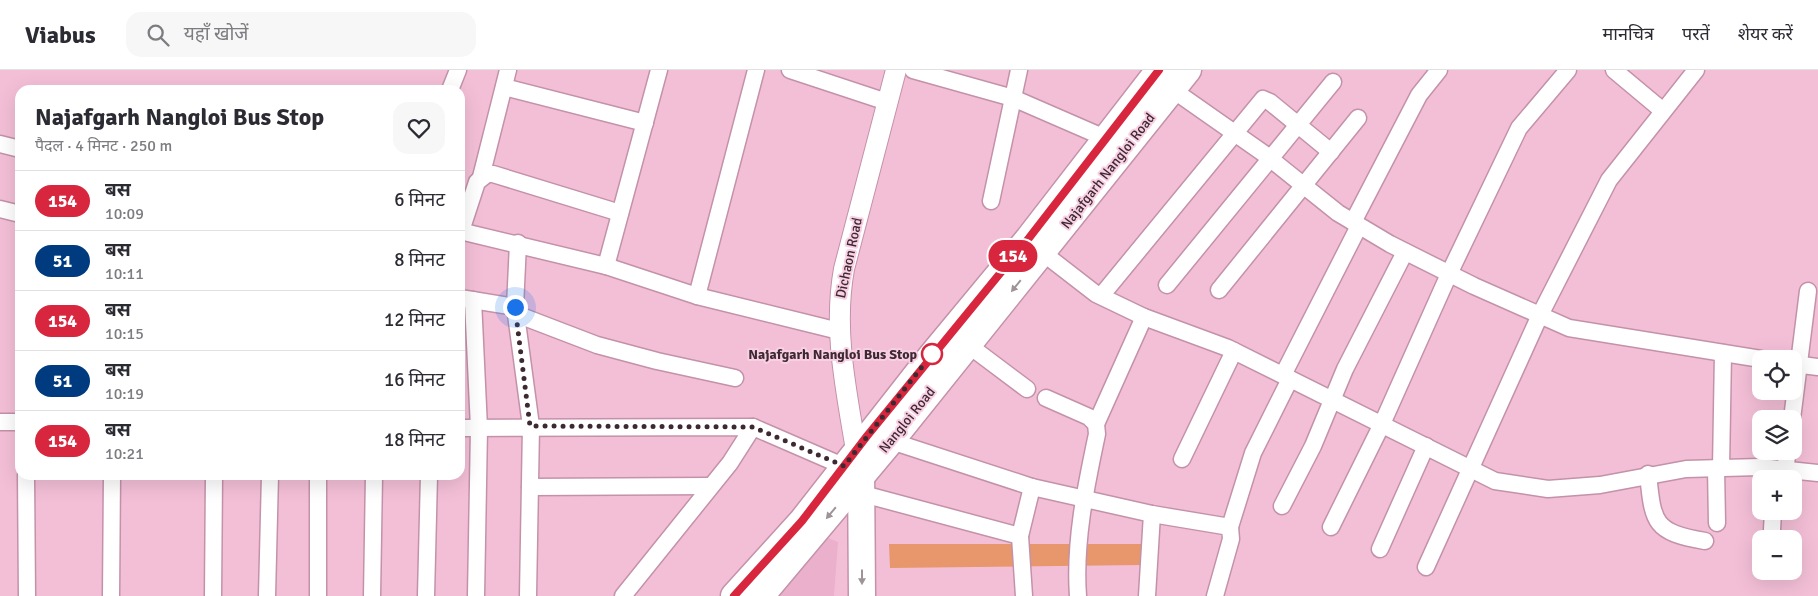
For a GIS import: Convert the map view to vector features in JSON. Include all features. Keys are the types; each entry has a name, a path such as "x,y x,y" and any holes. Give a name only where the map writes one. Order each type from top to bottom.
{"main road":[{"name":"Najafgarh Nangloi Road","path":"959,354 1043,253 1162,79 1188,70"},
{"path":"761,596 1105,138 1162,79"},
{"name":"Nangloi Road","path":"856,471 890,442 959,354"},
{"path":"734,596 802,521 856,471"},
{"name":"Dichaon Road","path":"856,471 862,596"}],"street":[{"path":"452,85 458,70"},
{"path":"465,217 477,182 481,177 508,70"},
{"path":"606,266 659,70"},
{"path":"697,296 756,70"},
{"path":"790,70 888,102"},
{"name":"Dichaon Road","path":"856,471 839,331 840,297 844,269 896,70"},
{"path":"913,70 1013,98 1105,138"},
{"path":"991,201 1019,70"},
{"path":"1215,596 1231,539 1230,527 1253,453 1356,224 1419,95 1439,70"},
{"path":"1331,527 1382,424 1449,274 1519,128 1568,70"},
{"path":"1426,567 1469,468 1540,315 1609,180 1696,70"},
{"path":"1624,73 1663,111"},
{"path":"1162,79 1270,158 1338,213 1405,252 1449,274 1569,328 1752,358"},
{"path":"1167,285 1333,82"},
{"path":"504,87 645,123"},
{"path":"1101,296 1262,99 1270,102 1331,152"},
{"path":"1219,290 1358,118"},
{"path":"0,144 15,148"},
{"path":"481,177 494,174 620,213"},
{"path":"0,210 15,213"},
{"path":"465,232 518,243 606,266 697,296 839,331"},
{"path":"518,243 516,310 530,426 528,596"},
{"path":"1282,506 1313,446 1345,369 1405,252"},
{"path":"1043,253 1101,296 1144,317 1234,351 1495,481 1548,488 1600,485 1686,468 1752,470"},
{"path":"1798,350 1808,291"},
{"path":"476,596 479,428 467,299 516,310 597,345 657,361 734,378"},
{"path":"1078,596 1077,581 1084,500 1097,434 1096,424 1144,317"},
{"path":"1182,459 1234,351"},
{"path":"1717,523 1723,353"},
{"path":"959,354 1027,389"},
{"path":"1802,365 1818,367"},
{"path":"1046,398 1089,417 1096,424"},
{"path":"0,422 15,422"},
{"path":"465,428 530,426 753,427 856,471 1020,536"},
{"path":"622,596 667,543 709,486 730,462 753,427"},
{"path":"890,442 1032,488 1152,514 1230,527"},
{"path":"1380,549 1426,446"},
{"path":"1802,472 1818,472"},
{"path":"1648,474 1651,507 1662,528 1675,536 1705,541"},
{"path":"26,480 27,596"},
{"path":"111,596 112,480"},
{"path":"213,596 214,480"},
{"path":"267,596 270,480"},
{"path":"318,480 318,596"},
{"path":"372,596 374,480"},
{"path":"426,596 429,480"},
{"path":"530,487 709,486"},
{"path":"1024,596 1020,536 1032,488"},
{"path":"1147,596 1152,514"},
{"path":"1772,530 1773,520"}],"shaded area":[{"path":"826,537 838,542 834,596 774,596"},
{"path":"889,544 1143,544 1142,565 890,568"}],"bus line":[{"name":"154","path":"734,596 802,521 932,354 1029,238 1159,70"}],"place":[{"name":"Najafgarh Nangloi Bus Stop","path":"932,354"}],"route":[{"path":"515,307 530,426 753,427 844,466 932,354"}]}
